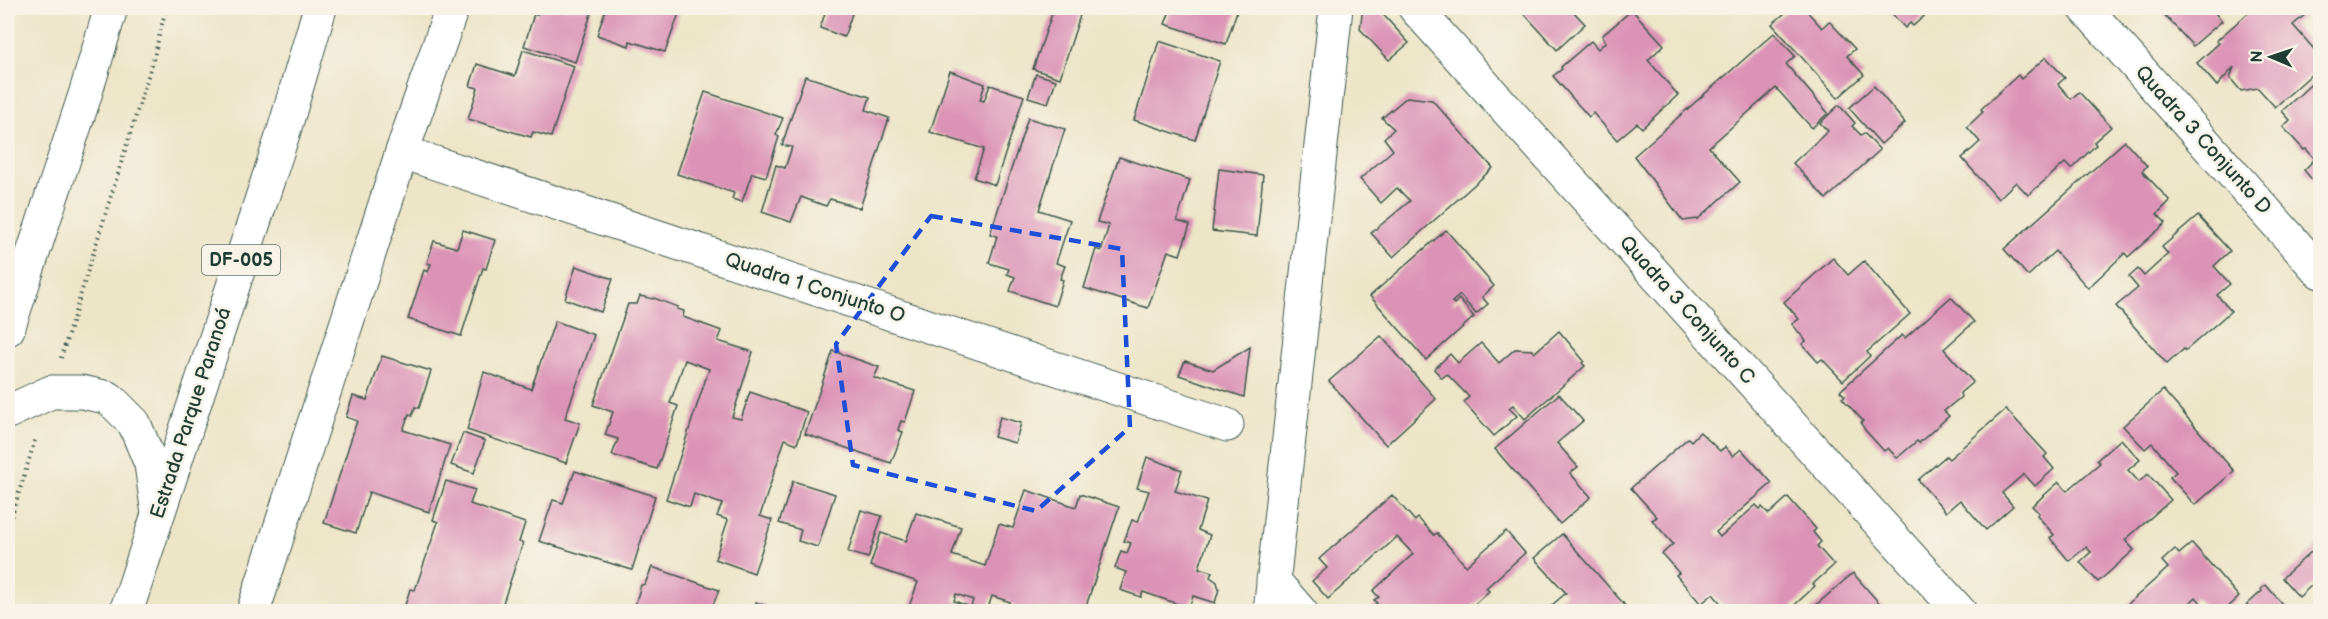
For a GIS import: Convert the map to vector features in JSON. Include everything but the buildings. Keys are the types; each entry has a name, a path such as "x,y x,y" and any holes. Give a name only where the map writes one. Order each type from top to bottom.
{"street":[{"path":"8,329 85,95 111,8"},
{"name":"Estrada Parque Paranoá","path":"126,612 283,134 320,8"},
{"path":"253,612 402,152 452,8"},
{"path":"1301,612 1271,596 1336,8"},
{"name":"Quadra 3 Conjunto C","path":"1415,8 1960,612"},
{"name":"Quadra 3 Conjunto D","path":"2085,8 2320,272"},
{"name":"Quadra 1 Conjunto O","path":"402,152 1227,425"},
{"path":"8,412 51,392 82,392 109,398 134,423 151,464 158,511"}],"path":[{"path":"8,528 154,57 166,8"}],"highlighted area":[{"path":"931,216 1122,249 1130,427 1036,511 853,465 836,344"}]}
